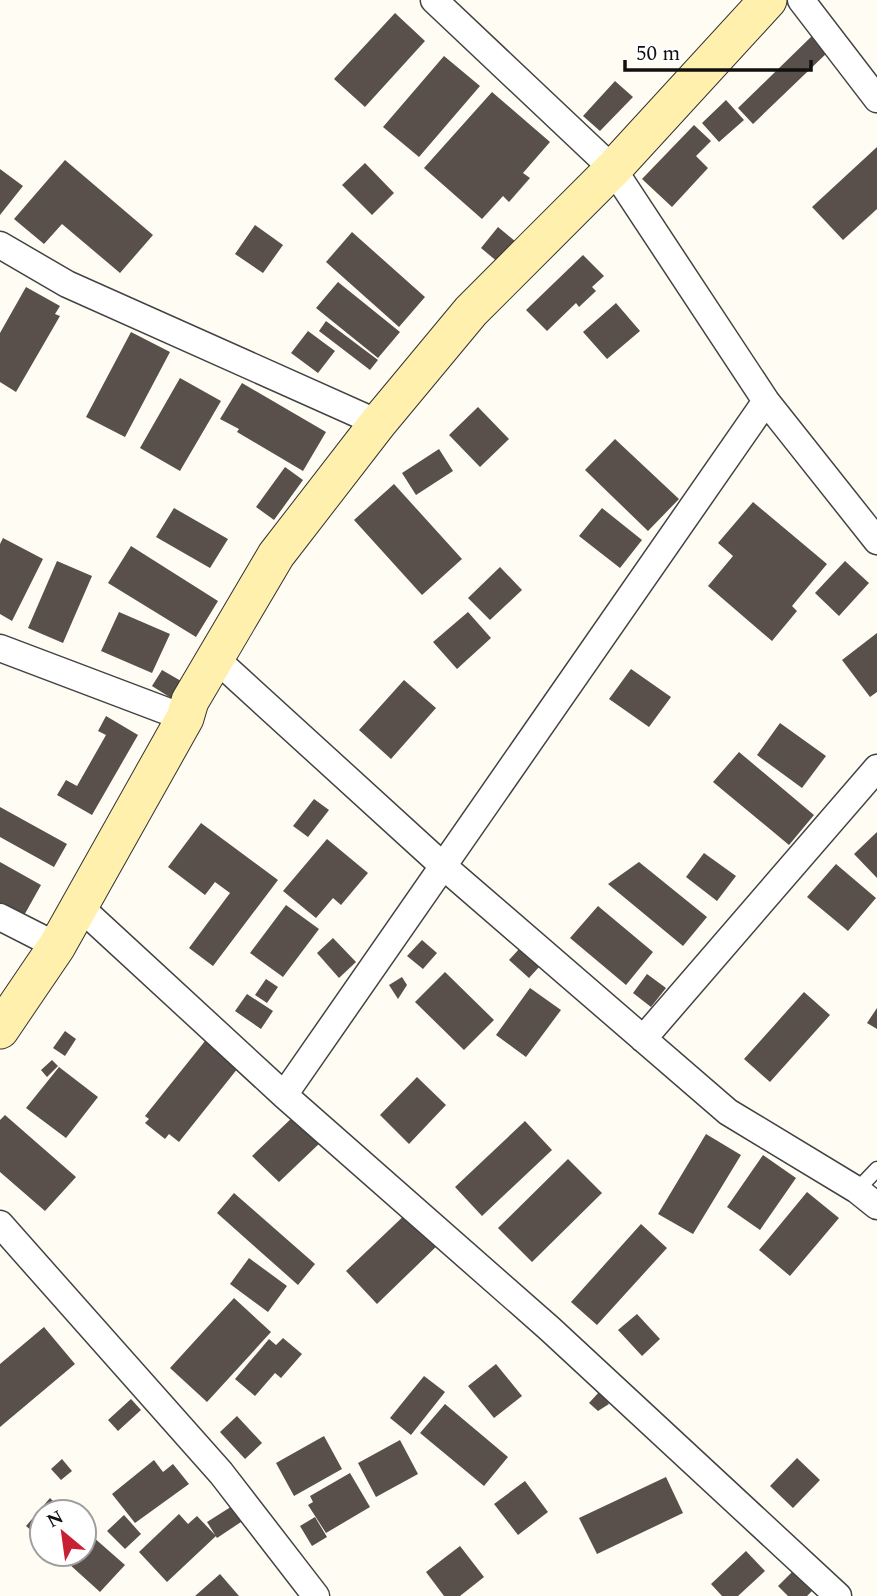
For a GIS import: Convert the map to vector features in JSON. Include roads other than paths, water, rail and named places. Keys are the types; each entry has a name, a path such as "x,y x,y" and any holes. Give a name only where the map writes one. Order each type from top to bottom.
{"street":[{"path":"434,0 613,169 766,401 877,541"},
{"path":"0,1030 57,946 215,658 276,555 378,423 471,312 613,169 768,0"},
{"path":"801,0 877,99"},
{"path":"0,245 67,284 378,423"},
{"path":"284,1095 766,401"},
{"path":"0,648 184,718"},
{"path":"215,658 442,864 728,1112 867,1198"},
{"path":"643,1039 877,768"},
{"path":"79,907 284,1095 550,1329 838,1596"},
{"path":"0,916 57,946"},
{"path":"0,1224 221,1473 316,1596"}],"lane":[{"path":"867,1198 877,1169"}]}
